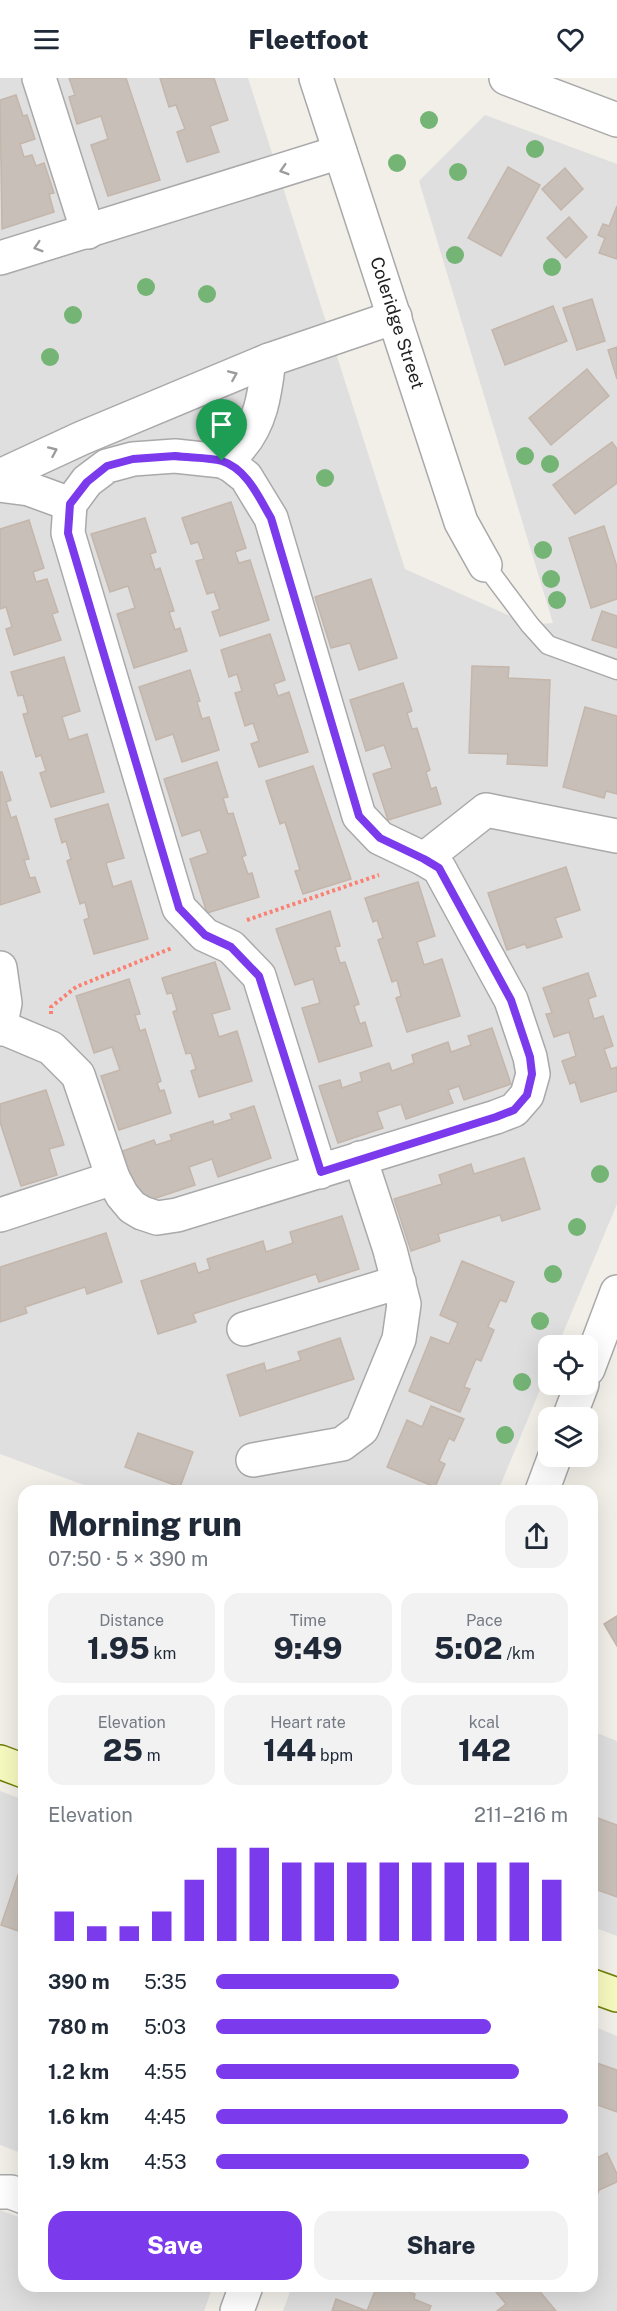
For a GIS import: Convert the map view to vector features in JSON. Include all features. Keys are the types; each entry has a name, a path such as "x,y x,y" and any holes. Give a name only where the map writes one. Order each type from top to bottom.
{"street":[{"path":"39,78 88,232"},
{"name":"Coleridge Street","path":"316,78 461,522 485,565"},
{"path":"506,78 617,120"},
{"path":"0,258 340,152"},
{"path":"0,476 82,438 268,360 395,317"},
{"path":"222,461 240,448 259,416 265,394 268,360"},
{"path":"0,968 5,1003 0,1028 51,1048 78,1076 113,1178 122,1195 132,1207 142,1214 157,1218 177,1215 321,1172 496,1117 514,1110 527,1095 532,1074 530,1057 511,1000 439,868 380,838 359,816 271,518 246,477 222,461 175,456 133,459 107,466 87,482 70,504 68,533 179,908 205,935 231,947 259,976 321,1172"},
{"path":"0,485 29,489 70,504"},
{"path":"424,859 486,810 617,836"},
{"path":"253,1460 342,1444 362,1429 399,1339 404,1304 360,1158"},
{"path":"0,1215 113,1178"},
{"path":"244,1329 399,1282"},
{"path":"598,1342 617,1292"},
{"path":"544,1485 551,1467"},
{"path":"598,1988 617,1995"},
{"path":"0,2193 11,2192 18,2195"},
{"path":"237,2311 244,2292"}],"lane":[{"path":"485,565 548,645 617,670"}],"shaded area":[{"path":"0,78 248,78 405,569 530,625 553,623 419,181 485,115 617,164 617,1204 562,1335 538,1335 538,1395 500,1485 84,1485 0,1454"},
{"path":"598,1733 617,1741 617,1936 598,1929"},
{"path":"0,1791 18,1798 18,2152 0,2145"},
{"path":"598,2028 617,2036 617,2311 283,2311 290,2292 598,2292"},
{"path":"0,2210 18,2217 18,2292 211,2292 204,2311 0,2311"}],"building":[{"path":"69,78 126,78 160,180 108,196 91,145 108,139 101,116 77,124 69,97 75,95"},
{"path":"160,78 214,78 228,120 210,126 219,152 187,162 177,132 185,129 176,105 169,107"},
{"path":"16,95 23,116 27,115 35,139 20,144 24,157 32,155 36,166 44,163 54,193 49,194 54,212 2,229 0,100"},
{"path":"508,167 540,185 501,256 468,238"},
{"path":"565,168 583,189 561,210 542,189"},
{"path":"617,206 617,259 599,253 605,238 598,235 603,224 609,226"},
{"path":"569,217 587,237 566,258 547,238"},
{"path":"592,299 605,341 577,350 563,308"},
{"path":"553,306 567,341 505,365 492,330"},
{"path":"617,347 617,379 608,350"},
{"path":"587,369 609,396 551,445 529,418"},
{"path":"612,442 617,449 617,483 575,514 553,485"},
{"path":"231,502 246,548 235,552 239,563 250,560 269,620 220,636 212,612 220,609 214,592 207,594 196,561 204,559 198,542 191,544 182,518"},
{"path":"145,518 156,552 150,554 155,570 160,568 174,611 169,612 175,630 180,628 187,651 134,668 117,614 135,608 128,586 110,592 91,534"},
{"path":"29,520 44,568 33,572 36,582 47,579 58,612 52,614 61,640 14,655 6,629 12,627 6,607 0,609 0,529"},
{"path":"604,526 617,567 617,599 591,608 569,538"},
{"path":"371,579 397,658 359,670 350,643 331,648 315,597"},
{"path":"602,611 617,616 617,648 592,640"},
{"path":"270,634 285,680 274,684 278,696 289,692 308,752 259,767 251,744 259,741 253,723 245,726 235,693 242,691 237,674 229,677 221,650"},
{"path":"64,657 80,711 62,717 69,740 87,734 104,792 51,807 40,773 46,771 41,755 36,757 23,714 28,713 23,695 18,696 11,672"},
{"path":"472,666 509,667 508,678 550,680 547,766 507,764 508,754 469,753"},
{"path":"190,670 200,701 197,702 202,719 209,717 219,750 182,762 173,734 156,740 139,687"},
{"path":"403,683 412,711 407,713 412,729 417,728 430,770 426,772 431,789 436,787 441,804 388,820 373,774 392,768 384,745 366,751 350,700"},
{"path":"585,707 617,716 617,794 606,791 604,798 563,787"},
{"path":"217,762 228,797 223,798 228,814 233,813 246,855 242,857 248,874 252,873 259,897 207,913 190,859 208,853 200,830 182,836 164,779"},
{"path":"313,766 351,879 303,894 295,871 300,870 285,822 280,824 266,781"},
{"path":"0,772 2,772 11,800 6,802 11,818 16,816 29,859 24,860 30,878 35,877 40,892 0,905"},
{"path":"108,804 124,858 106,863 113,887 131,881 148,939 94,954 84,920 89,918 85,902 80,904 67,861 71,859 66,841 62,843 55,819"},
{"path":"566,867 580,910 555,918 562,937 527,948 525,944 507,950 488,893"},
{"path":"418,882 435,936 417,942 424,965 442,959 460,1016 407,1032 396,998 401,996 397,980 392,982 378,940 383,938 377,920 373,922 365,898"},
{"path":"330,911 340,946 335,947 340,963 345,962 359,1004 354,1006 360,1024 365,1022 372,1046 319,1062 302,1008 320,1003 313,979 295,985 276,929"},
{"path":"215,962 230,1009 212,1014 219,1037 237,1031 252,1081 199,1097 191,1071 196,1069 191,1053 186,1054 173,1012 177,1010 172,993 167,994 162,978"},
{"path":"588,973 596,996 588,999 594,1019 603,1016 613,1046 604,1049 611,1069 617,1067 617,1091 581,1102 575,1082 570,1084 562,1061 576,1056 569,1032 554,1037 546,1014 552,1013 543,988"},
{"path":"129,979 140,1014 135,1015 140,1031 145,1029 161,1081 157,1083 160,1091 164,1090 171,1113 119,1130 101,1076 120,1070 112,1047 94,1053 76,996"},
{"path":"492,1028 511,1084 464,1100 459,1086 448,1090 453,1103 406,1119 401,1104 377,1112 383,1128 338,1143 319,1086 340,1080 342,1088 362,1081 360,1073 389,1063 392,1071 414,1063 412,1055 448,1042 451,1052 471,1045 468,1036"},
{"path":"46,1090 64,1145 49,1149 57,1175 21,1186 0,1122 0,1104"},
{"path":"254,1106 271,1158 218,1177 212,1159 189,1167 195,1185 138,1204 120,1152 154,1140 156,1145 172,1140 170,1135 213,1121 214,1125 232,1119 230,1114"},
{"path":"524,1158 540,1209 502,1221 500,1215 438,1234 440,1241 411,1251 394,1199 442,1184 439,1175 471,1164 474,1174"},
{"path":"342,1216 359,1269 319,1282 316,1274 193,1314 196,1322 158,1334 141,1281 195,1263 198,1273 210,1269 207,1259 263,1241 266,1252 293,1243 290,1232"},
{"path":"106,1233 122,1282 87,1294 85,1287 25,1307 27,1313 0,1322 0,1267"},
{"path":"462,1261 514,1282 506,1302 500,1300 488,1327 494,1330 481,1361 476,1359 464,1387 470,1389 460,1412 409,1391 431,1337 449,1344 458,1323 440,1315"},
{"path":"340,1338 354,1379 240,1416 227,1375 264,1363 266,1371 301,1360 298,1352"},
{"path":"431,1406 464,1419 454,1441 449,1438 439,1461 445,1464 436,1485 430,1485 387,1467 407,1420 422,1427"},
{"path":"138,1433 193,1452 181,1485 174,1485 125,1467"},
{"path":"617,1616 617,1646 604,1624"},
{"path":"598,1818 617,1825 617,1897 598,1890"},
{"path":"18,1875 18,1931 1,1925"},
{"path":"598,2063 617,2070 617,2112 598,2105"},
{"path":"607,2153 617,2174 617,2182 598,2193 598,2157"},
{"path":"375,2292 410,2292 415,2294 414,2299 431,2306 429,2311 367,2311"},
{"path":"496,2292 540,2292 556,2311 497,2311 506,2304"},
{"path":"336,2299 367,2311 332,2311"}],"route":[{"path":"175,456 222,461 246,477 271,518 359,816 380,838 439,868 511,1000 530,1057 532,1074 527,1095 514,1110 321,1172 259,976 231,947 205,935 179,908 68,533 70,504 87,482 107,466 133,459 175,456"}]}
